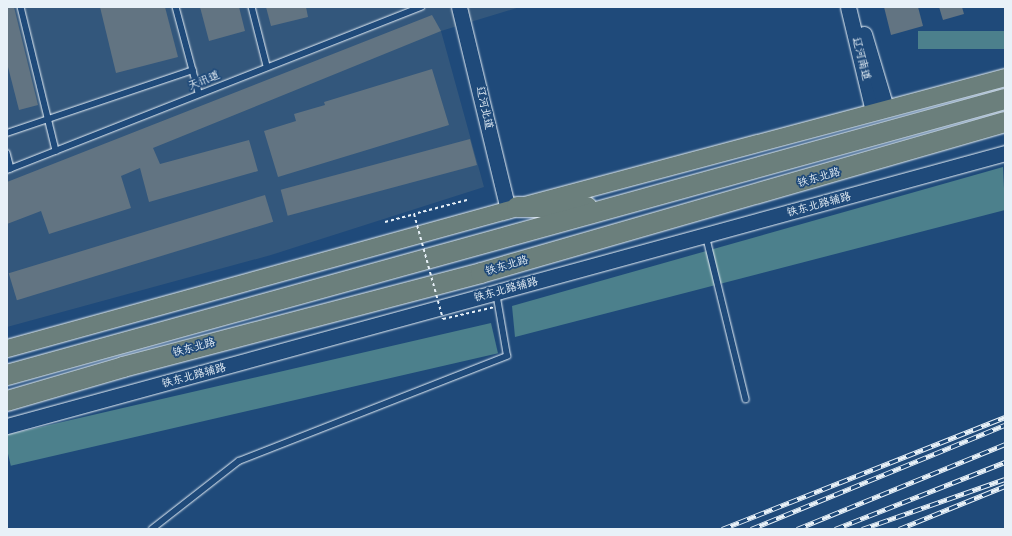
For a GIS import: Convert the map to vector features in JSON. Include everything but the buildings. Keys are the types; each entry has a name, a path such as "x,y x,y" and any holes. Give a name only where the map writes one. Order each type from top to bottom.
{"highway":[{"path":"926,120 1005,89"},
{"path":"7,375 1005,99"},
{"name":"铁东北路","path":"7,402 123,367 481,273 935,144 1005,122"},
{"path":"935,144 1005,133"},
{"path":"512,208 611,208"}],"main road":[{"path":"7,348 512,208 1005,77"}],"street":[{"name":"辽河北道","path":"458,7 512,208"},
{"name":"辽河北道","path":"463,7 512,208"},
{"name":"辽河南道","path":"848,7 879,110"},
{"name":"辽河南道","path":"857,7 879,110"},
{"name":"铁东北路辅路","path":"7,426 496,299 706,235 1005,153"}],"lane":[{"path":"21,7 56,151"},
{"path":"176,7 199,93"},
{"path":"252,7 267,66"},
{"name":"天讯道","path":"7,153 9,170 267,66 421,7"},
{"path":"7,133 194,70"},
{"path":"706,235 746,399"},
{"path":"152,529 239,461 507,356 496,299"}],"path":[{"path":"385,222 467,200"},
{"path":"414,214 443,319 496,299"}],"shaded area":[{"path":"7,7 520,7 441,31 484,187 271,255 7,327"}],"green space":[{"path":"918,31 1005,31 1005,49 918,49"},
{"path":"1003,167 1005,210 515,337 512,306"},
{"path":"491,323 498,353 11,466 7,449 7,435"}],"railway":[{"path":"722,529 1005,417"},
{"path":"751,529 1005,425"},
{"path":"797,529 1005,444"},
{"path":"835,529 1005,462"},
{"path":"862,529 1005,479"},
{"path":"899,529 1005,486"}]}
